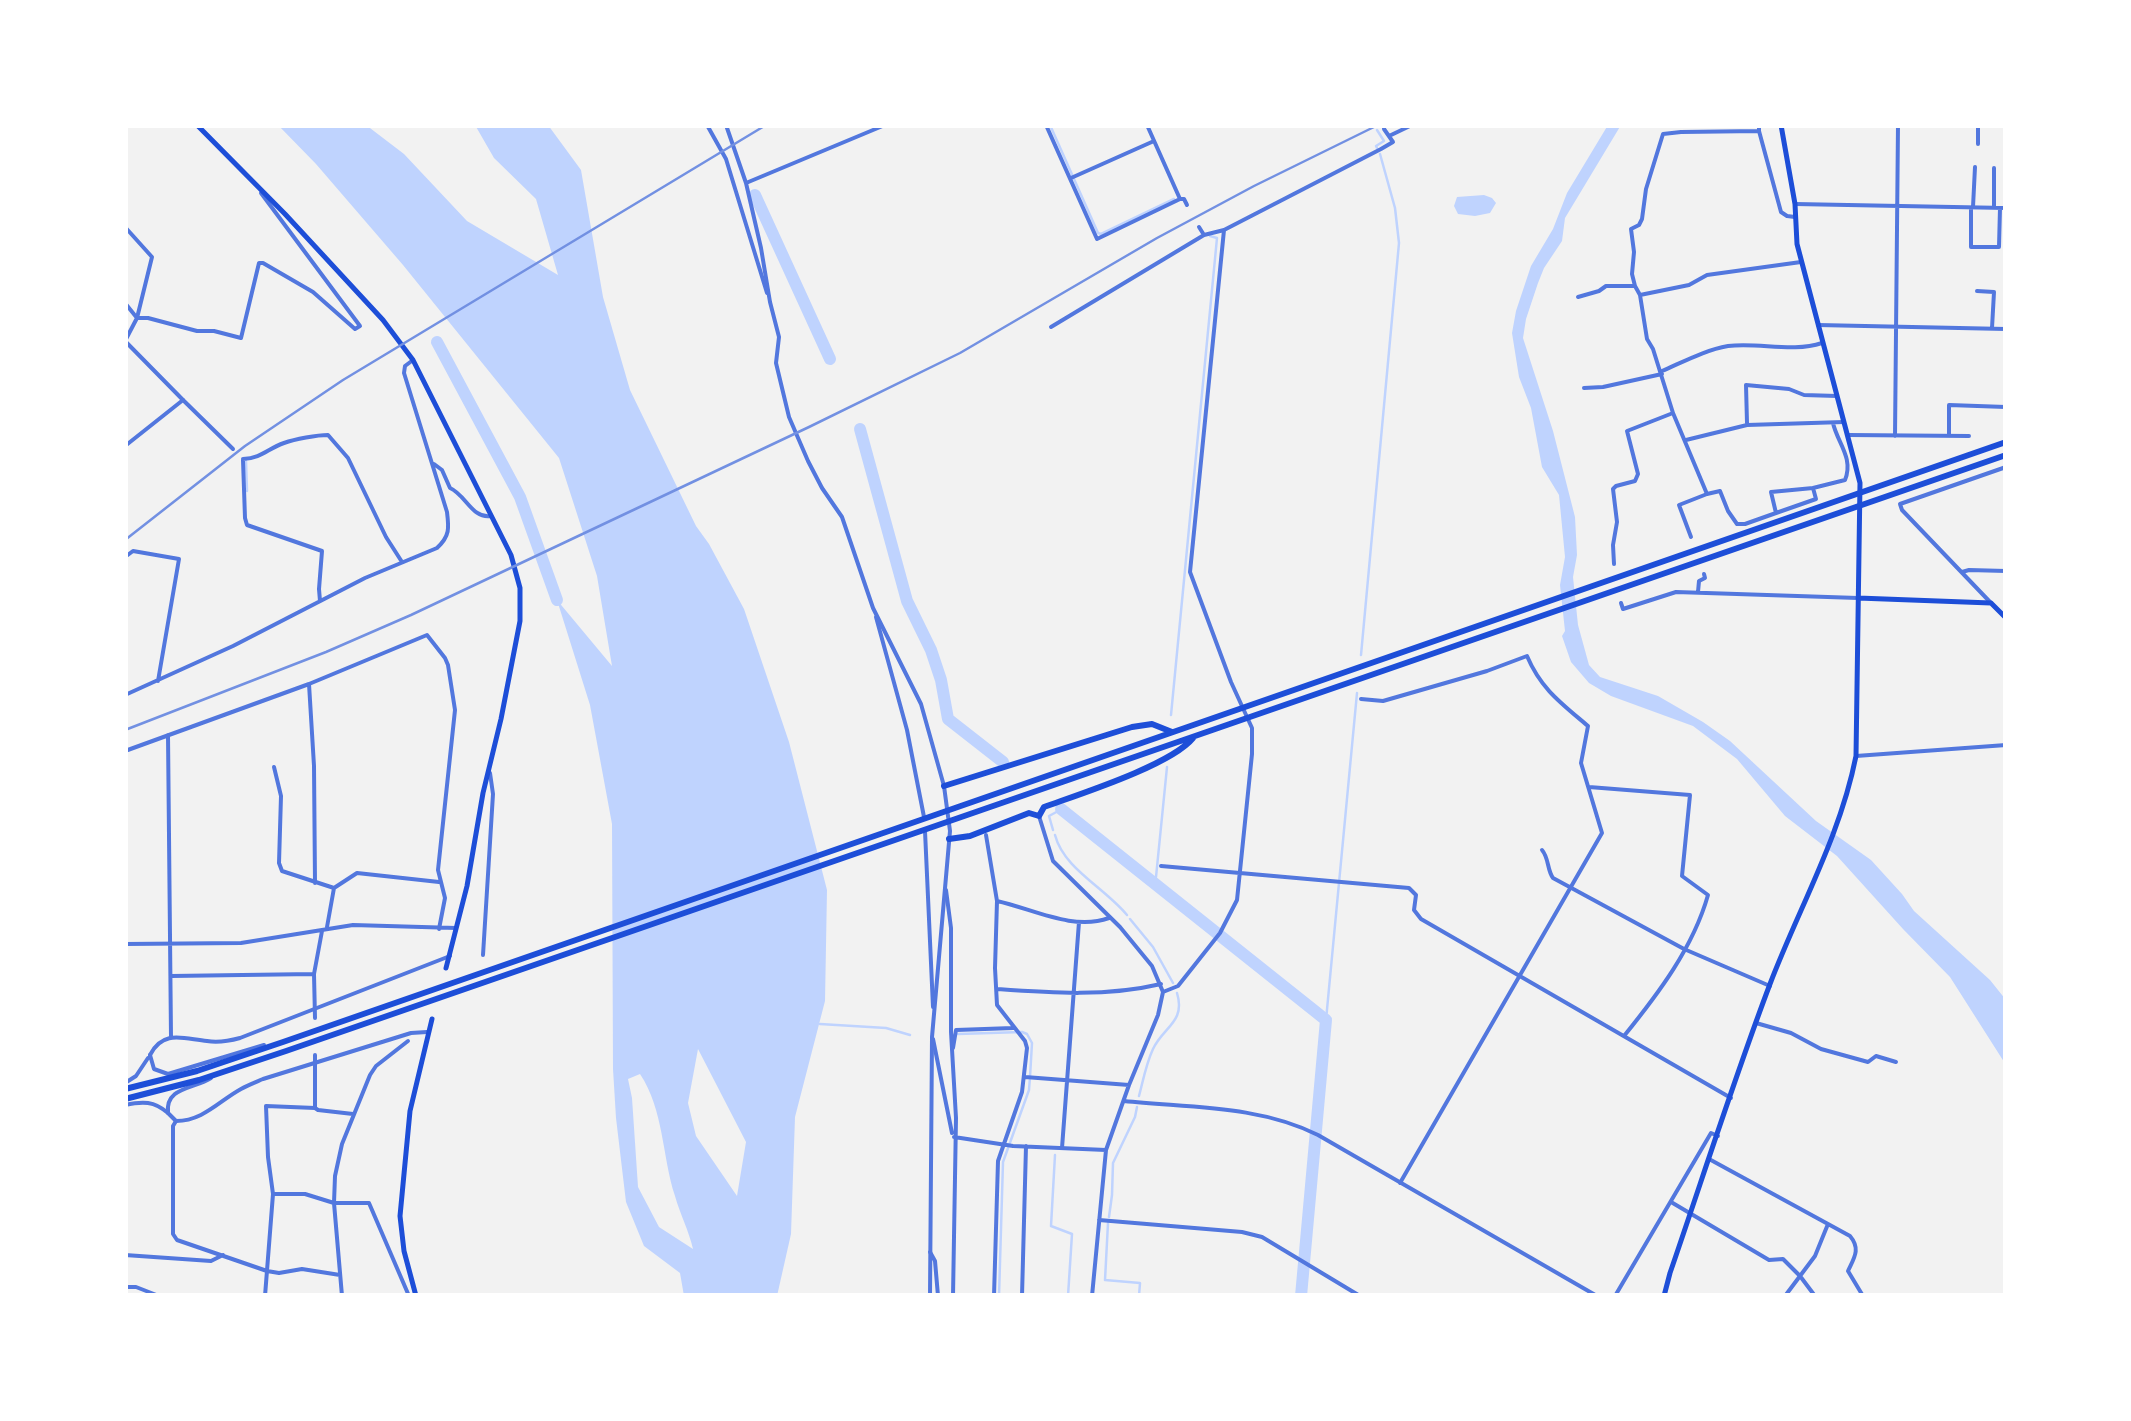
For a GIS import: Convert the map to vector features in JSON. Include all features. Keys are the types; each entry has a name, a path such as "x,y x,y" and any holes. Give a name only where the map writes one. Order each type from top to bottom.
{"highway":[{"path":"125,1086 197,1071 283,1042 2006,442"},
{"path":"125,1102 474,986 2006,455"},
{"path":"944,786 1132,727 1152,724 1173,732"},
{"path":"949,839 970,836 1029,813 1039,816 1044,808 1151,765 1194,737"}],"main road":[{"path":"197,125 383,320 413,360 511,555 520,588 520,620 446,968"},
{"path":"1664,1296 1756,1024 1846,800 1856,756 1860,483 1797,244 1795,204 1781,125"},
{"path":"1858,598 1991,603 2006,618"},
{"path":"413,1296 400,1216 410,1111 432,1019"}],"street":[{"path":"707,125 726,159 770,302 779,336 776,362 789,416 822,488 842,517 874,608 907,730 924,823 934,1011"},
{"path":"726,125 746,183 770,302"},
{"path":"746,183 886,125"},
{"path":"1046,125 1096,239 1180,199 1187,205"},
{"path":"1147,125 1180,199"},
{"path":"1389,136 1412,125"},
{"path":"1895,436 1898,125"},
{"path":"1978,125 1978,144"},
{"path":"1707,494 1647,339 1635,286 1631,230 1642,220 1646,189 1664,134 1740,133 1759,128 1781,212 1795,217"},
{"path":"1051,327 1204,234 1224,230 1381,150 1393,142 1384,129"},
{"path":"1071,178 1154,141"},
{"path":"1974,168 1971,247 1998,247 2000,208 1994,168"},
{"path":"138,318 241,338 259,263 313,292 355,329 360,326 252,180"},
{"path":"1795,204 2000,208"},
{"path":"125,227 152,257 138,318 125,341 232,449"},
{"path":"1199,227 1204,234"},
{"path":"1163,992 1178,986 1218,935 1237,900 1253,733 1190,572 1224,230"},
{"path":"1640,295 1689,284 1707,275 1802,262"},
{"path":"1578,298 1606,286 1635,286"},
{"path":"1977,291 1994,292 1992,328"},
{"path":"125,302 138,318"},
{"path":"1818,325 2006,328"},
{"path":"1584,388 1662,372 1729,346 1776,348 1822,343"},
{"path":"125,348 132,346"},
{"path":"125,695 234,646 446,540 447,512 404,372 413,360"},
{"path":"1747,425 1746,385 1837,396"},
{"path":"125,446 182,400"},
{"path":"1949,436 1949,405 2006,406"},
{"path":"1614,564 1617,522 1612,492 1616,486 1635,481 1638,474 1627,431 1673,413"},
{"path":"1684,440 1747,425 1844,422"},
{"path":"1776,513 1771,492 1813,488 1848,476 1844,443 1833,423"},
{"path":"320,601 322,551 247,525 242,458 258,458 282,444 328,435 348,458 402,562"},
{"path":"1849,435 1969,436"},
{"path":"434,464 442,470 450,488 477,514 491,516"},
{"path":"1991,603 1900,504 2006,468"},
{"path":"1691,537 1679,505 1720,491 1737,524 1745,524 1816,499 1813,488"},
{"path":"125,557 133,551 179,559 158,681"},
{"path":"1962,572 2006,571"},
{"path":"1698,592 1704,574"},
{"path":"1621,603 1623,609 1676,592 1858,598"},
{"path":"874,608 921,704 944,786 949,839 932,1037 930,1296"},
{"path":"125,750 309,684 427,635 445,658 455,710 438,870 445,898 439,928"},
{"path":"1361,699 1383,701 1527,656 1547,690 1588,726 1581,763 1602,833 1400,1183"},
{"path":"309,684 315,883"},
{"path":"168,735 171,1037"},
{"path":"1856,756 2006,746"},
{"path":"274,768 280,796 282,871 334,888"},
{"path":"483,955 493,794 489,768"},
{"path":"1589,787 1690,795 1682,876 1708,895 1663,988 1624,1036"},
{"path":"1039,816 1053,861 1152,966 1163,992 1158,1015 1106,1150 1092,1296"},
{"path":"986,835 997,900 996,1005 1027,1048 1022,1092 998,1161 994,1296"},
{"path":"1542,850 1553,878 1684,950 1770,986"},
{"path":"1160,866 1413,890 1414,910 1421,919 1731,1098"},
{"path":"315,1018 314,974 334,888 357,873 440,882"},
{"path":"945,886 951,928 956,1118 954,1296"},
{"path":"997,900 1079,922 1110,918"},
{"path":"1062,1148 1079,922"},
{"path":"125,944 241,943 354,925 456,928"},
{"path":"125,1086 165,1038 226,1042 450,956"},
{"path":"170,976 314,974"},
{"path":"996,988 1073,994 1161,984"},
{"path":"1756,1024 1868,1062 1876,1056 1896,1062"},
{"path":"952,1050 956,1030 1012,1028"},
{"path":"125,1102 150,1102 176,1121 187,1121 264,1079 411,1033 429,1032"},
{"path":"932,1037 954,1137"},
{"path":"342,1296 334,1176 342,1144 376,1066 408,1041"},
{"path":"150,1055 154,1069 168,1074 283,1042"},
{"path":"315,1055 316,1108"},
{"path":"168,1113 168,1102 174,1093 201,1085 220,1073"},
{"path":"1025,1076 1129,1085"},
{"path":"1124,1100 1265,1114 1312,1132 1596,1296"},
{"path":"265,1296 272,1194 266,1106 353,1114"},
{"path":"176,1121 173,1234 177,1240 267,1271 302,1269 340,1275"},
{"path":"1615,1296 1711,1133 1718,1136"},
{"path":"954,1137 1106,1150"},
{"path":"1022,1296 1026,1146"},
{"path":"1710,1159 1850,1236 1856,1243 1857,1254 1848,1271 1863,1296"},
{"path":"272,1194 305,1194 334,1203 370,1203 413,1296"},
{"path":"1671,1202 1769,1260 1783,1260 1816,1296"},
{"path":"1099,1220 1262,1237 1360,1296"},
{"path":"1785,1296 1815,1256 1828,1224"},
{"path":"930,1252 935,1261 938,1296"},
{"path":"125,1255 212,1261 224,1255"},
{"path":"125,1287 159,1296"}],"water":[{"path":"278,125 366,125 404,154 467,221 558,275 536,199 494,158 475,125 548,125 581,170 603,297 630,390 696,526 744,609 789,742 827,890 825,1001 795,1117 791,1234 777,1296 684,1296 680,1273 644,1246 626,1202 613,1069 612,824 590,705 557,600 612,666 597,576 559,458 316,164","holes":["698,1049 746,1142 737,1196 696,1136 688,1103","640,1074 654,1103 671,1181 693,1249 659,1227 638,1187 628,1079"]},
{"path":"1608,125 1621,125 1565,218 1562,241 1544,268 1523,338 1575,517 1577,555 1573,577 1578,625 1589,665 1600,677 1658,696 1703,722 1730,741 1816,821 1871,860 1914,911 1990,980 2006,1000 2006,1065 1950,977 1837,856 1785,816 1737,759 1693,726 1611,696 1589,683 1571,662 1562,636 1565,631 1560,585 1565,557 1559,495 1542,467 1512,333 1531,266 1553,229 1567,193"},
{"path":"1484,195 1496,203 1490,213 1458,214 1454,206 1457,197"}],"waterway":[{"path":"1050,125 1098,233 1174,199"},
{"path":"1377,130 1384,141 1377,148"},
{"path":"1361,655 1399,243 1395,208 1380,154"},
{"path":"755,195 830,359"},
{"path":"1171,715 1217,238 1210,236"},
{"path":"437,342 520,497 557,600"},
{"path":"860,429 907,601 931,650 948,719 1003,762"},
{"path":"246,461 247,491"},
{"path":"1326,1020 1357,693"},
{"path":"1153,882 1167,767"},
{"path":"1061,809 1326,1020 1301,1296"},
{"path":"1053,830 1049,816 1062,809"},
{"path":"1055,835 1067,858 1127,915"},
{"path":"1130,919 1153,947 1173,983"},
{"path":"1139,1096 1153,1049 1176,1018 1177,993"},
{"path":"820,1024 886,1028 910,1035"},
{"path":"958,1034 1022,1032 1032,1043 1029,1090 1003,1162 999,1296"},
{"path":"1109,1217 1113,1163 1137,1107"},
{"path":"1055,1155 1051,1226 1072,1234 1068,1296"},
{"path":"1108,1223 1105,1280 1140,1283 1139,1296"}],"railway":[{"path":"125,540 245,446 343,380 766,125"},
{"path":"125,730 411,615 809,427 960,353 1157,238 1378,125"}]}
